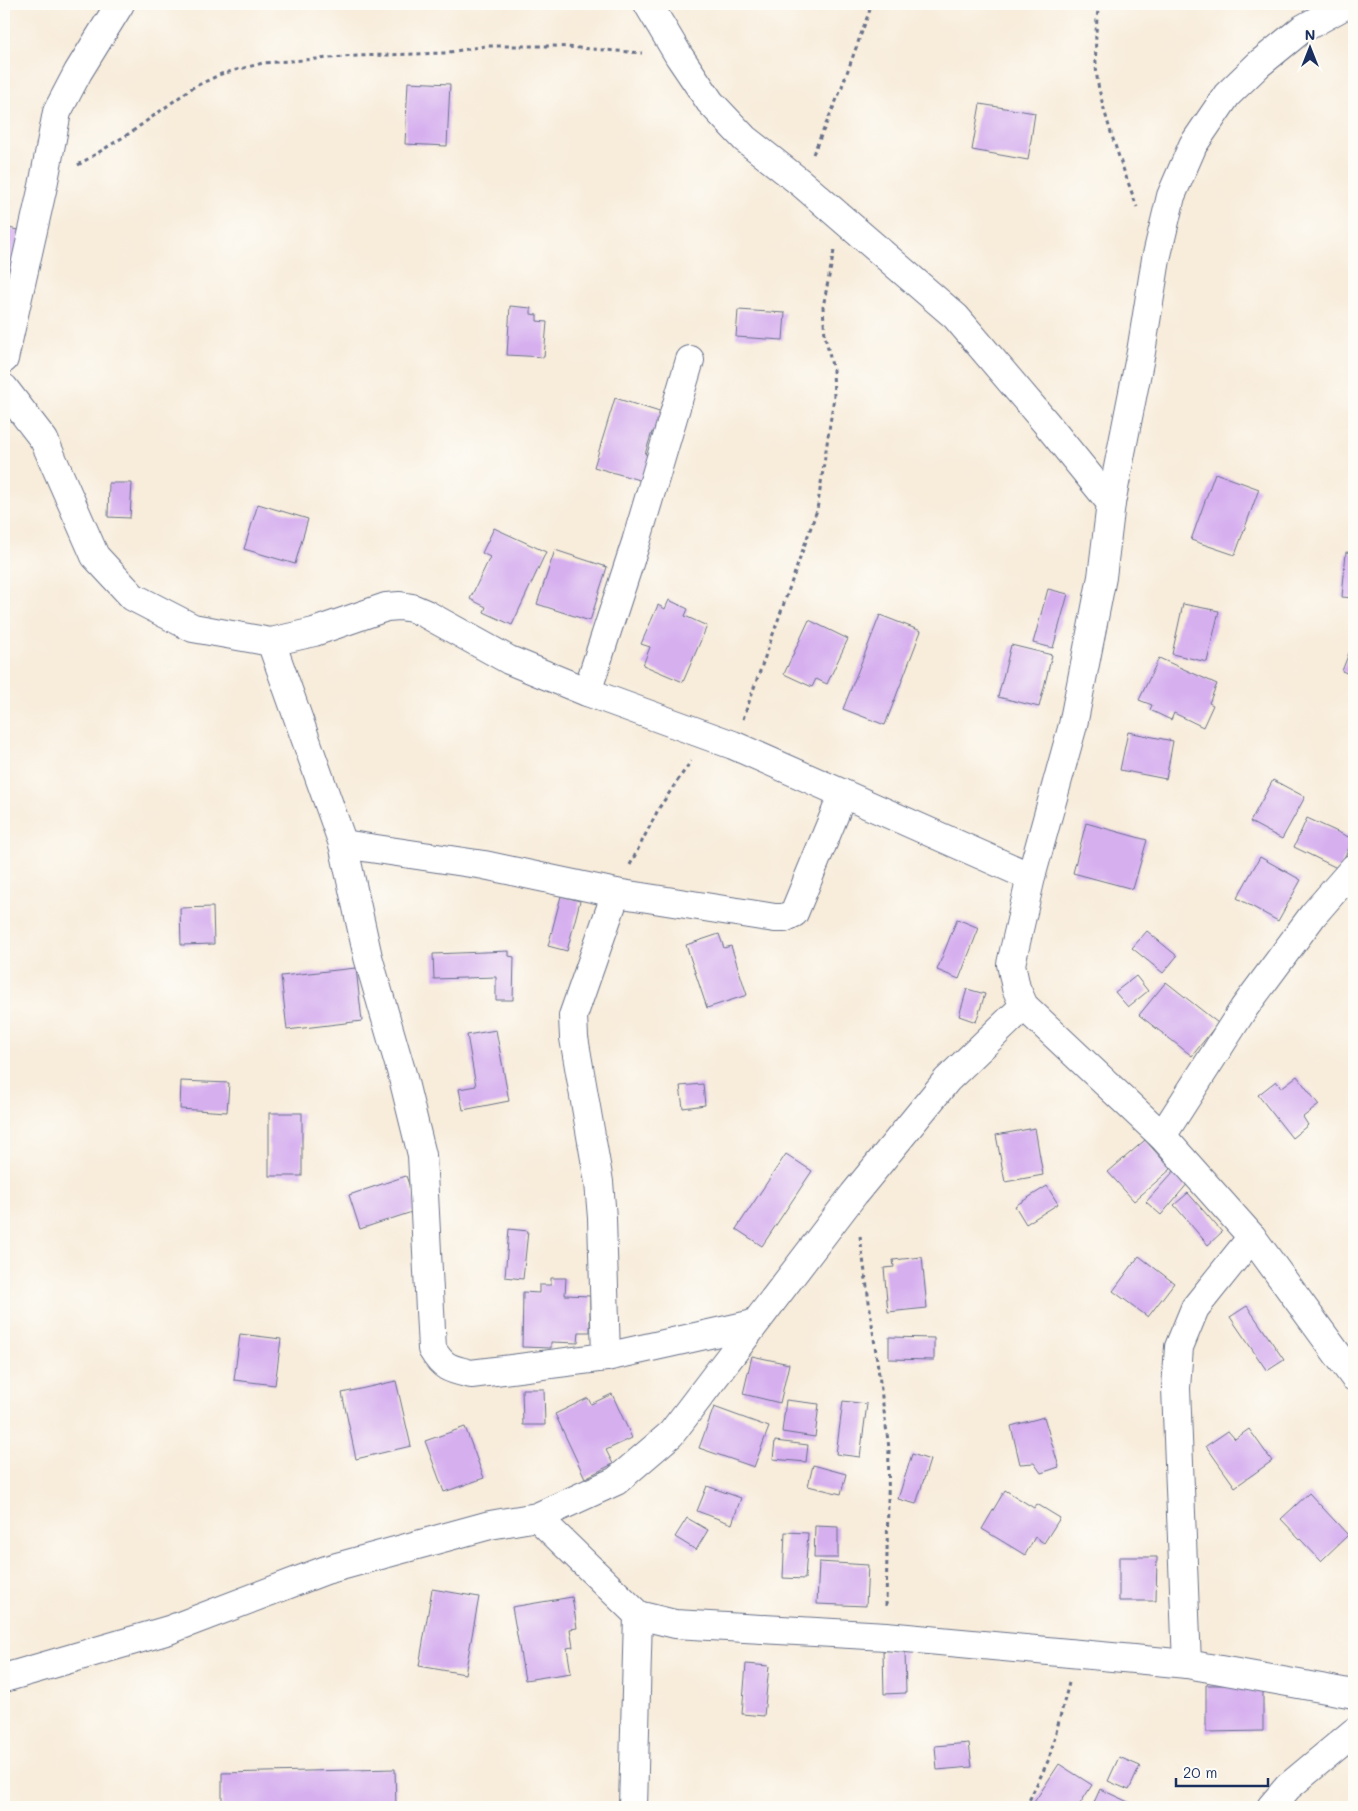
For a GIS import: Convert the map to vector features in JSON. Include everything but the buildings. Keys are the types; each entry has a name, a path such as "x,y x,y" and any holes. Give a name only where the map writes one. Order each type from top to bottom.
{"street":[{"path":"4,359 43,186 57,112 78,72 120,4"},
{"path":"648,4 679,56 710,102 739,133 802,183 956,317 1111,503"},
{"path":"1347,4 1302,29 1259,64 1227,95 1193,145 1170,196 1156,259 1141,352 1111,503 1102,578 1072,725 1031,877 1011,964 1016,988 1024,1006 1162,1136 1252,1236 1354,1377"},
{"path":"587,692 636,542 690,360"},
{"path":"4,388 44,440 96,556 133,597 193,628 271,642 314,632 374,610 400,606 412,608 510,660 587,692 721,740 1031,877"},
{"path":"271,642 343,844 368,957 402,1074 422,1155 432,1349 439,1361 450,1369 471,1374 606,1357 754,1324"},
{"path":"343,844 484,865 616,893 784,918 794,913 843,794"},
{"path":"1162,1136 1244,1008 1313,915 1354,868"},
{"path":"606,1357 600,1191 574,1038 573,1016 616,893"},
{"path":"4,1678 169,1630 326,1570 490,1525 537,1517 616,1481 671,1434 854,1194 947,1080 1024,1006"},
{"path":"1187,1664 1176,1388 1179,1347 1195,1308 1252,1236"},
{"path":"537,1517 638,1615 675,1624 886,1636 1187,1664 1354,1694"},
{"path":"633,1807 638,1615"},
{"path":"1271,1807 1288,1787 1354,1732"}],"path":[{"path":"802,183 840,92 872,4"},
{"path":"1099,4 1096,18 1098,87 1119,158 1139,213"},
{"path":"43,186 130,133 192,88 220,74 263,62 444,53 486,46 554,46 679,56"},
{"path":"616,893 659,808 721,740 817,510 834,397 833,370 825,336 823,307 841,217"},
{"path":"854,1194 889,1448 886,1636"},
{"path":"1026,1807 1048,1759 1077,1653"}]}
